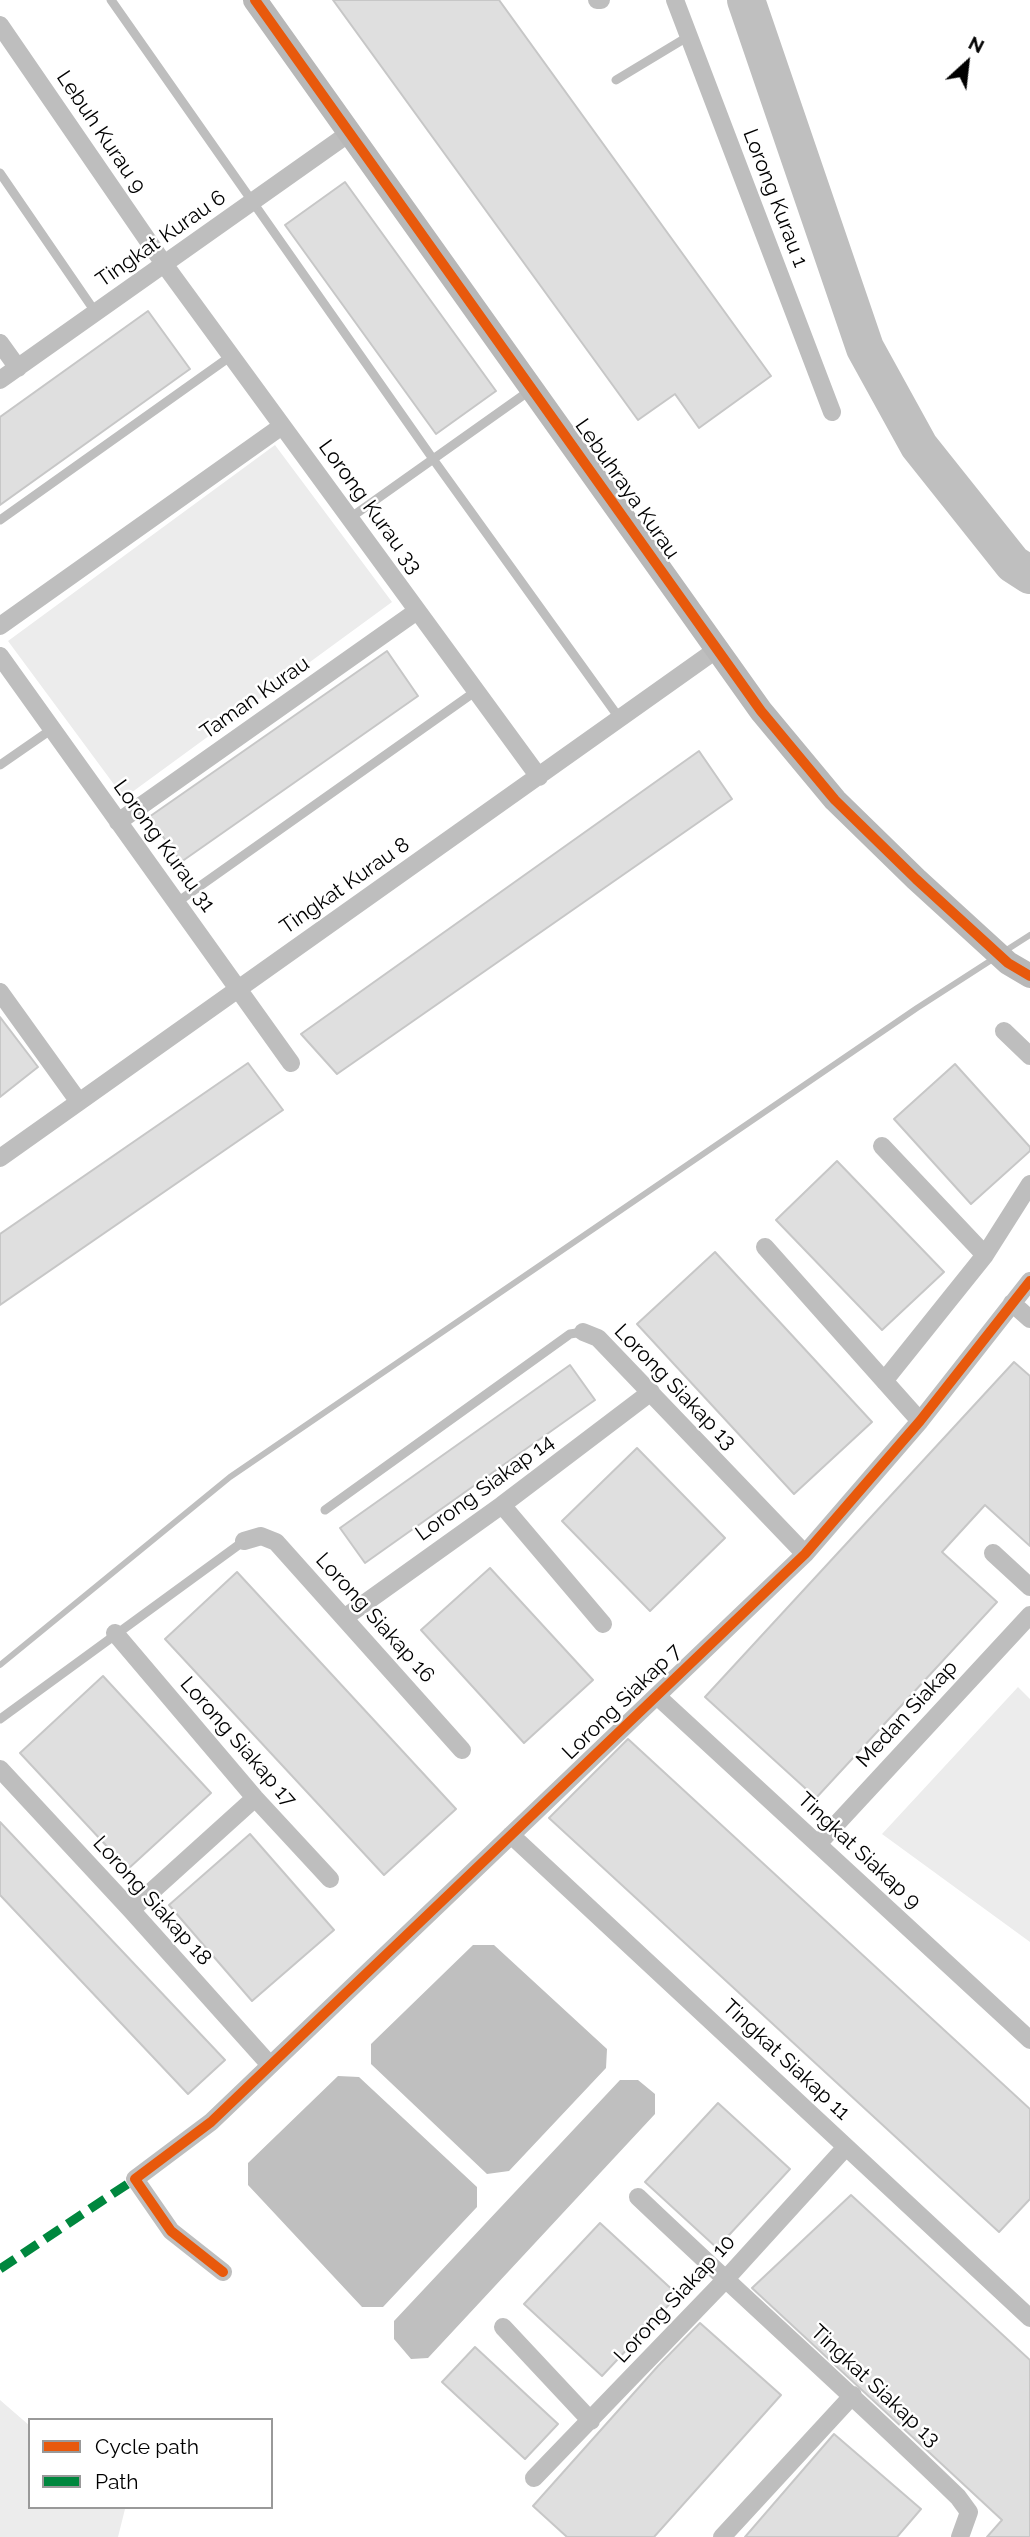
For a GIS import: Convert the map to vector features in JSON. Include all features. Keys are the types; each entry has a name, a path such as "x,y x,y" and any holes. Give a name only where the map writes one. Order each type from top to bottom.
{"street":[{"name":"Lebuhraya Kurau","path":"255,0 761,711 835,800 916,879 1016,967 1030,988"},
{"name":"Lorong Kurau 1","path":"675,0 832,412"},
{"name":"Lebuh Kurau 9","path":"0,25 164,264"},
{"name":"Tingkat Kurau 6","path":"0,380 348,134"},
{"name":"Lorong Kurau 33","path":"164,264 539,777"},
{"path":"0,342 18,368"},
{"path":"0,626 282,426"},
{"name":"Taman Kurau","path":"118,822 417,611"},
{"name":"Tingkat Kurau 8","path":"4,1152 79,1102 716,650"},
{"name":"Lorong Kurau 31","path":"0,656 290,1063"},
{"path":"0,992 79,1102"},
{"path":"1004,1031 1030,1056"},
{"path":"882,1146 985,1255"},
{"path":"884,1381 985,1255 1030,1184"},
{"path":"765,1247 920,1421"},
{"name":"Lorong Siakap 7","path":"223,2273 171,2231 135,2179 211,2122 805,1554 920,1421 1030,1281"},
{"path":"1012,1303 1030,1319"},
{"name":"Lorong Siakap 13","path":"583,1332 598,1338 805,1554"},
{"name":"Lorong Siakap 14","path":"344,1618 502,1505 651,1392"},
{"path":"502,1505 603,1624"},
{"name":"Lorong Siakap 16","path":"244,1541 261,1536 276,1542 463,1750"},
{"path":"993,1553 1030,1587"},
{"name":"Medan Siakap","path":"818,1844 1030,1615"},
{"name":"Lorong Siakap 17","path":"115,1633 255,1798 330,1879"},
{"name":"Tingkat Siakap 9","path":"657,1696 1030,2040"},
{"name":"Lorong Siakap 18","path":"0,1769 270,2066"},
{"path":"131,1910 255,1798"},
{"name":"Tingkat Siakap 11","path":"510,1835 846,2147 1027,2310"},
{"name":"Lorong Siakap 10","path":"534,2478 725,2280 846,2147"},
{"name":"Tingkat Siakap 13","path":"638,2197 725,2280 853,2395 958,2497 969,2512 960,2537"},
{"path":"503,2327 591,2421"},
{"path":"722,2537 853,2395"}],"lane":[{"path":"111,0 433,459 620,719"},
{"path":"616,80 689,36"},
{"path":"0,173 96,313"},
{"path":"0,520 231,356"},
{"path":"350,518 533,388"},
{"path":"176,903 476,691"},
{"path":"0,765 52,729"},
{"name":"Lorong Siakap 13","path":"325,1510 570,1334 583,1332"},
{"path":"0,1719 244,1541"}],"shaded area":[{"path":"275,445 392,602 124,798 8,641"},
{"path":"1018,1687 1030,1699 1030,1942 882,1834"},
{"path":"473,1945 494,1945 607,2049 606,2068 509,2171 487,2174 371,2064 371,2044"},
{"path":"338,2076 359,2077 477,2187 477,2207 383,2307 362,2307 248,2185 248,2163"},
{"path":"620,2080 638,2080 655,2094 655,2114 428,2358 411,2359 394,2339 394,2321"},
{"path":"0,2400 28,2424 28,2509 125,2509 118,2537 0,2537"}],"building":[{"path":"333,0 499,0 771,376 699,428 675,394 638,420"},
{"path":"345,182 496,391 436,434 285,225"},
{"path":"148,311 190,369 0,505 0,417"},
{"path":"387,651 418,696 181,862 149,817"},
{"path":"699,751 732,799 337,1074 301,1034"},
{"path":"0,1017 38,1067 0,1097"},
{"path":"248,1063 283,1110 0,1305 0,1234"},
{"path":"955,1064 1030,1147 1030,1151 971,1204 894,1119"},
{"path":"837,1161 944,1272 882,1330 776,1220"},
{"path":"715,1252 872,1422 794,1494 637,1324"},
{"path":"1014,1362 1030,1376 1030,1546 985,1505 942,1552 997,1602 816,1798 705,1697"},
{"path":"570,1365 595,1400 365,1563 340,1528"},
{"path":"637,1448 725,1538 650,1611 562,1521"},
{"path":"490,1568 593,1680 524,1743 421,1630"},
{"path":"237,1572 456,1809 384,1875 165,1639"},
{"path":"103,1676 211,1793 128,1869 20,1753"},
{"path":"628,1739 1030,2109 1030,2199 999,2232 549,1818"},
{"path":"0,1822 225,2060 188,2094 0,1895"},
{"path":"250,1834 334,1930 252,2001 169,1905"},
{"path":"718,2103 790,2169 717,2248 645,2182"},
{"path":"851,2195 1030,2360 1030,2537 987,2537 1002,2520 752,2288"},
{"path":"600,2223 678,2295 602,2376 524,2304"},
{"path":"700,2323 781,2395 654,2537 567,2537 533,2506"},
{"path":"475,2347 558,2424 525,2459 442,2382"},
{"path":"834,2434 921,2509 897,2537 745,2537"}],"waterway":[{"path":"746,0 865,348 919,446 1013,564 1030,575"},
{"path":"1005,951 1030,935"},
{"path":"0,1665 230,1477 917,1008 993,959"}],"marked path":[{"path":"0,2269 135,2179"}],"cycle path":[{"path":"255,0 761,711 835,800 1008,963 1030,976"},
{"path":"223,2272 171,2231 135,2179 211,2122 805,1554 920,1421 1030,1281"}]}
